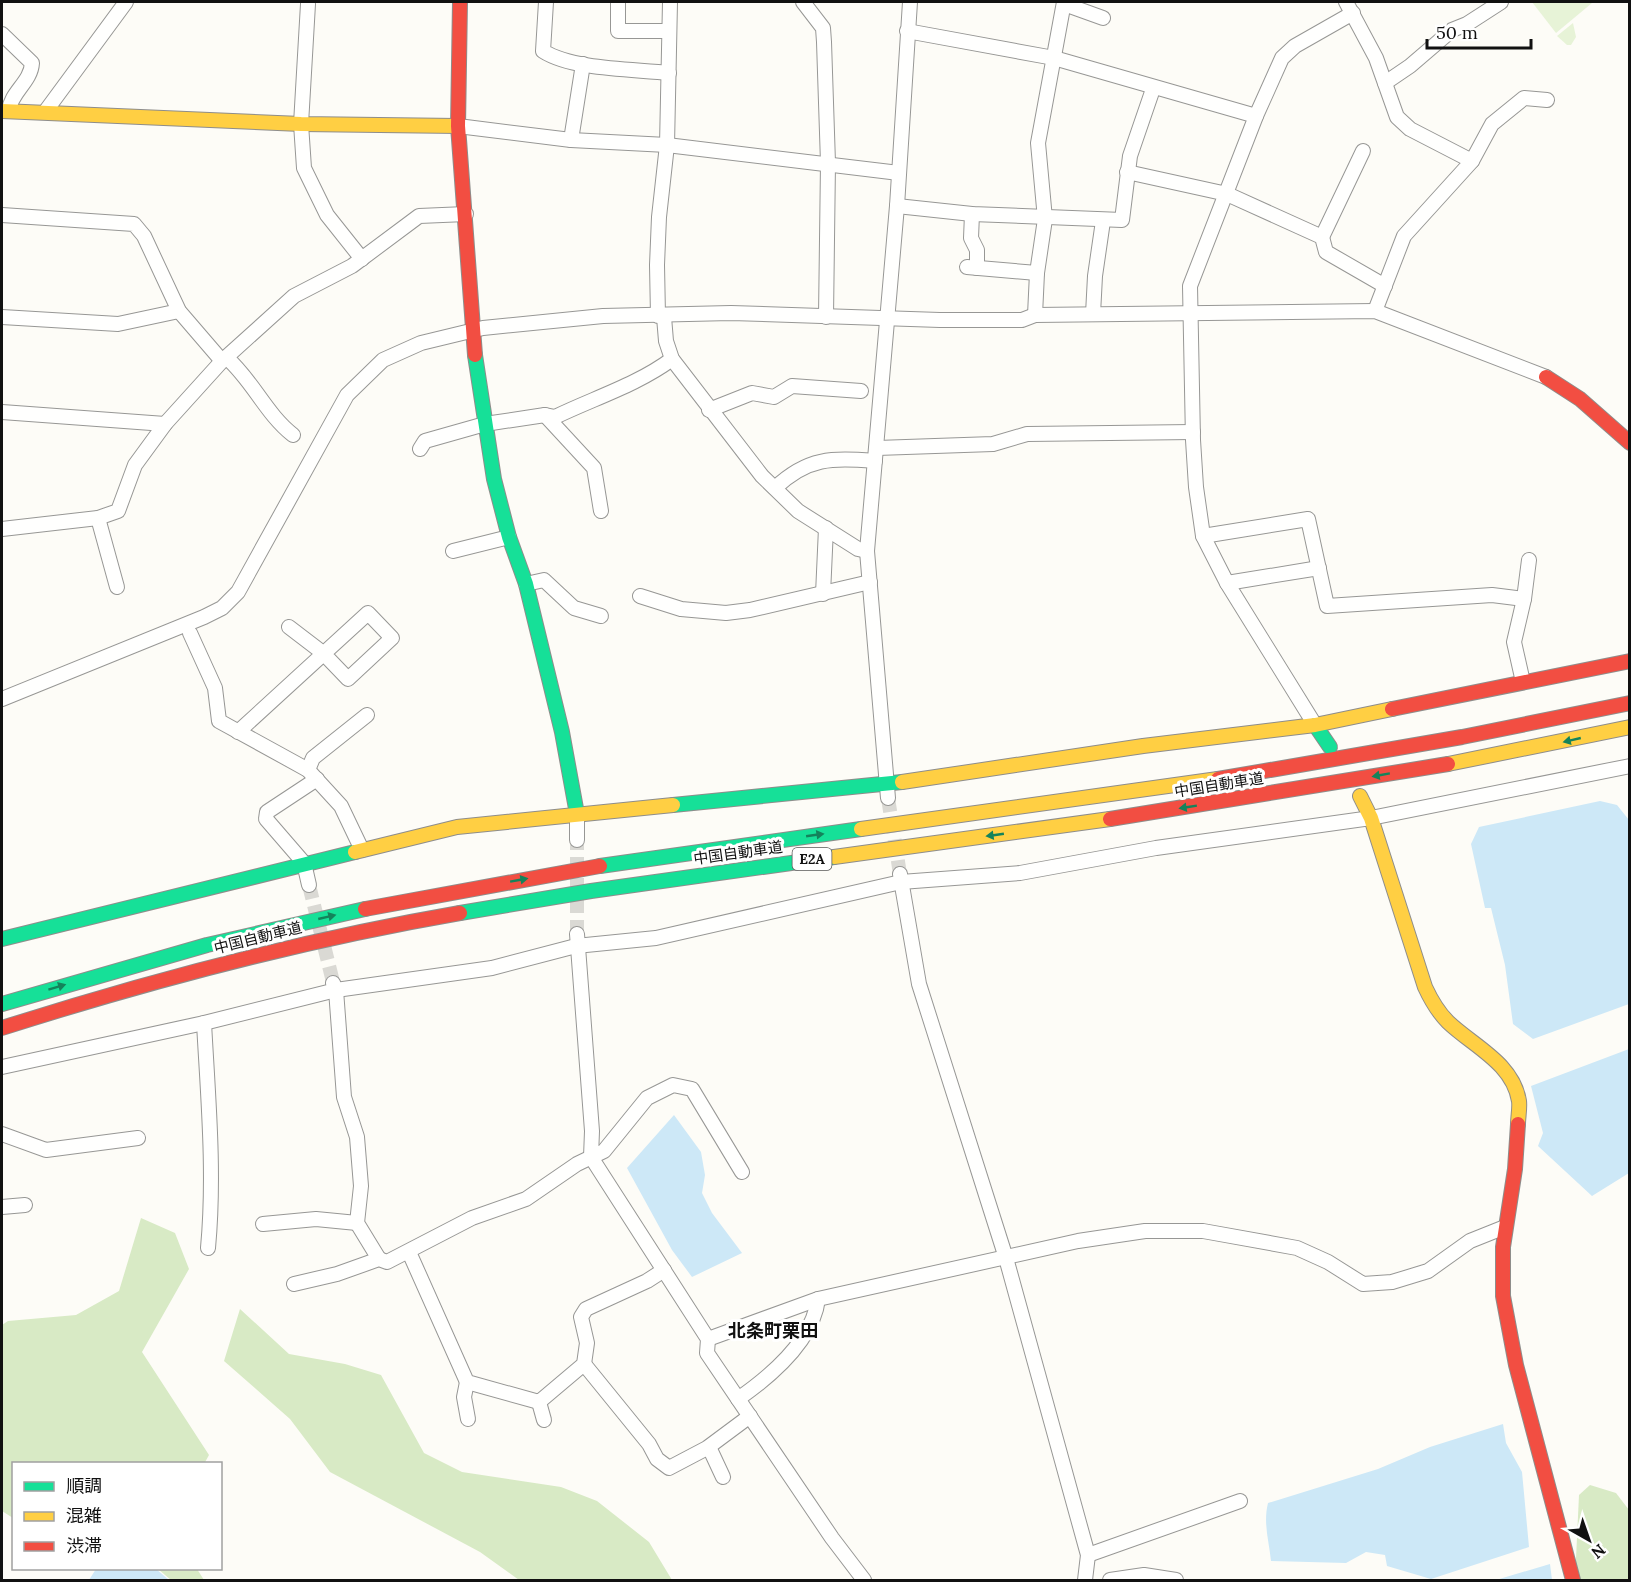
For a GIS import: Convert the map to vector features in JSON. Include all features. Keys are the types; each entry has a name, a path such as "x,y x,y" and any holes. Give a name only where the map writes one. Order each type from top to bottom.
{"main road":[{"path":"460,2 458,126 466,214 471,333 494,479 509,537 526,584 562,732 578,814"},
{"path":"5,110 301,124 458,126"},
{"path":"1546,377 1567,387 1588,403 1629,443"},
{"path":"2,939 458,827 578,814 635,811 887,783 1315,724 1629,661"},
{"name":"中国自動車道","path":"2,1004 97,974 221,942 334,915 479,886 606,865 1318,764 1629,703"},
{"path":"1315,724 1330,747"},
{"name":"中国自動車道","path":"2,1028 103,995 351,934 608,888 1013,833 1326,785 1558,743 1629,727"},
{"path":"1360,796 1371,818 1425,987 1433,1004 1448,1022 1497,1061 1511,1080 1518,1101 1515,1169 1505,1227 1503,1296 1516,1365 1573,1581"}],"street":[{"path":"45,112 126,2"},
{"path":"546,2 543,51 552,57 583,64 669,73"},
{"path":"618,2 618,31 669,31"},
{"path":"670,2 667,145 659,217 661,316 672,359 709,410 775,489 798,511 858,549 867,551"},
{"path":"803,2 823,28 828,164 826,317"},
{"path":"888,798 867,551 885,318 897,206 910,2"},
{"path":"1385,83 1410,66 1452,30 1467,24 1501,2"},
{"path":"1035,315 1037,273 1045,219 1038,142 1064,3 1103,18"},
{"path":"308,4 301,124 304,168 327,215 362,259"},
{"path":"1315,724 1227,584 1203,536 1196,488 1193,432 1190,286 1256,116 1282,58 1349,7 1376,58 1397,117 1410,129 1472,161"},
{"path":"907,31 1054,58 1153,89 1256,116"},
{"path":"2,34 32,63 31,72 5,110"},
{"path":"571,140 583,64"},
{"path":"897,206 1045,219 1122,220 1127,172 1153,89"},
{"path":"1375,311 1404,236 1472,161 1492,124 1524,98 1547,100"},
{"path":"458,126 571,140 667,145 899,173"},
{"path":"1363,151 1322,237 1321,244 1326,252 1385,286"},
{"path":"1127,172 1227,194 1322,237"},
{"path":"2,529 98,519 118,511 135,465 165,424 225,360 294,296 362,259 419,216 466,214"},
{"path":"972,214 970,238 977,250 972,268 1037,273"},
{"path":"2,215 134,224 144,236 179,311 225,360 241,370 277,422 293,435"},
{"path":"1093,314 1095,276 1103,221"},
{"path":"2,317 118,324 179,311"},
{"path":"2,699 222,608 238,592 347,395 362,378 383,360 421,343 471,333 483,328 562,319 774,313 826,317 1022,320 1035,315 1375,311 1546,377"},
{"path":"420,449 425,441 485,424 545,415 555,417 608,391 635,383 672,359"},
{"path":"709,410 752,393 774,397 792,386 861,391"},
{"path":"2,412 165,424"},
{"path":"545,415 594,468 601,511"},
{"path":"775,489 802,467 826,459 993,444 1027,434 1193,432"},
{"path":"98,519 117,587"},
{"path":"1203,536 1308,519 1328,606 1492,595 1524,599"},
{"path":"823,594 826,528"},
{"path":"453,551 509,537"},
{"path":"1522,682 1514,642 1524,599 1528,560"},
{"path":"1227,584 1319,568"},
{"path":"526,584 544,580 574,608 601,616"},
{"path":"640,596 681,609 726,613 750,610 870,582"},
{"path":"238,732 323,653 368,613 392,638 348,679 323,653 289,627"},
{"path":"190,633 215,688 219,721 313,775 341,806 362,850"},
{"path":"313,775 313,758 367,715"},
{"path":"2,1067 204,1023 335,986 492,968 576,940 656,938 901,878 1020,873 1156,848 1371,818 1629,766"},
{"path":"309,885 304,863 266,819 267,812 313,775"},
{"path":"577,840 578,814"},
{"path":"901,878 921,993 1006,1258 1088,1555 1085,1581"},
{"path":"576,940 592,1131 591,1157 708,1339 707,1353 832,1538 864,1581"},
{"path":"335,986 344,1097 357,1137 359,1156 361,1186 357,1223 379,1259 387,1262 472,1218 526,1199 578,1164 604,1151 647,1098 673,1085 692,1089 742,1172"},
{"path":"204,1023 209,1111 210,1222 208,1248"},
{"path":"2,1134 46,1150 138,1138"},
{"path":"2,1206 25,1205"},
{"path":"263,1224 316,1219 357,1223"},
{"path":"708,1339 818,1299 1078,1241 1145,1231 1203,1231 1296,1248 1328,1262 1363,1284 1392,1282 1428,1270 1470,1241 1505,1227"},
{"path":"409,1252 467,1382 464,1397 468,1419"},
{"path":"294,1284 337,1274 379,1259"},
{"path":"539,1402 584,1364 587,1343 581,1317 586,1309 648,1281 664,1270"},
{"path":"738,1399 756,1386 799,1342 816,1315 818,1299"},
{"path":"584,1364 663,1465 669,1468 709,1447 750,1416"},
{"path":"467,1382 539,1402"},
{"path":"539,1402 544,1420"},
{"path":"709,1447 723,1477"},
{"path":"1088,1555 1240,1501"},
{"path":"1110,1581 1144,1575 1176,1581"}],"green space":[{"path":"1532,2 1591,2 1592,3 1556,33"},
{"path":"1573,23 1576,37 1571,45 1567,45 1557,36"},
{"path":"141,1218 175,1233 189,1269 142,1352 209,1455 205,1462 12,1462 12,1517 2,1511 2,1325 8,1321 76,1315 119,1291"},
{"path":"240,1309 289,1354 345,1364 381,1375 424,1453 462,1472 561,1487 597,1501 649,1542 672,1580 519,1580 480,1552 330,1472 290,1419 224,1361"},
{"path":"1590,1485 1616,1493 1629,1510 1629,1580 1575,1580 1579,1495"},
{"path":"159,1570 198,1570 204,1580 171,1580"}],"water":[{"path":"1600,801 1617,805 1629,820 1629,1004 1533,1039 1513,1024 1505,965 1491,908 1485,908 1471,844 1479,827"},
{"path":"1629,1049 1629,1173 1592,1196 1538,1146 1543,1133 1531,1086"},
{"path":"674,1115 701,1152 705,1175 702,1193 712,1213 742,1253 692,1277 672,1250 627,1168"},
{"path":"1503,1424 1506,1443 1522,1472 1529,1547 1431,1579 1387,1566 1385,1555 1366,1552 1346,1563 1271,1561 1266,1525 1268,1503 1378,1469 1430,1447"},
{"path":"1550,1564 1552,1580 1496,1580"},
{"path":"95,1570 157,1570 169,1580 89,1580"}],"tunnel":[{"path":"888,798 900,874"},
{"path":"577,840 577,934"},
{"path":"309,885 333,982"}],"traffic: fast":[{"path":"475,355 494,479 509,537 526,584 562,732 577,814"},
{"path":"1315,725 1330,747"},
{"path":"673,805 902,782"},
{"path":"600,866 861,829"},
{"path":"2,939 355,852"},
{"path":"460,913 591,891 834,857"},
{"path":"2,1004 207,945 365,909"}],"traffic: slow":[{"path":"2,111 301,124 458,126"},
{"path":"902,782 1143,746 1315,725 1392,709"},
{"path":"1448,764 1630,727"},
{"path":"861,829 1218,779"},
{"path":"1360,796 1371,818 1427,992 1448,1022 1491,1056 1509,1076 1519,1101 1518,1124"},
{"path":"355,852 457,827 673,805"},
{"path":"834,857 1110,819"}],"traffic: jam":[{"path":"460,2 458,126 475,355"},
{"path":"1546,377 1580,399 1630,443"},
{"path":"1392,709 1630,661"},
{"path":"1218,779 1462,737 1630,703"},
{"path":"1110,819 1448,764"},
{"path":"365,909 600,866"},
{"path":"2,1028 229,963 344,936 460,913"},
{"path":"1518,1124 1515,1169 1503,1247 1503,1296 1516,1365 1573,1580"}],"district":[{"name":"北条町栗田","path":"773,1331"}]}
